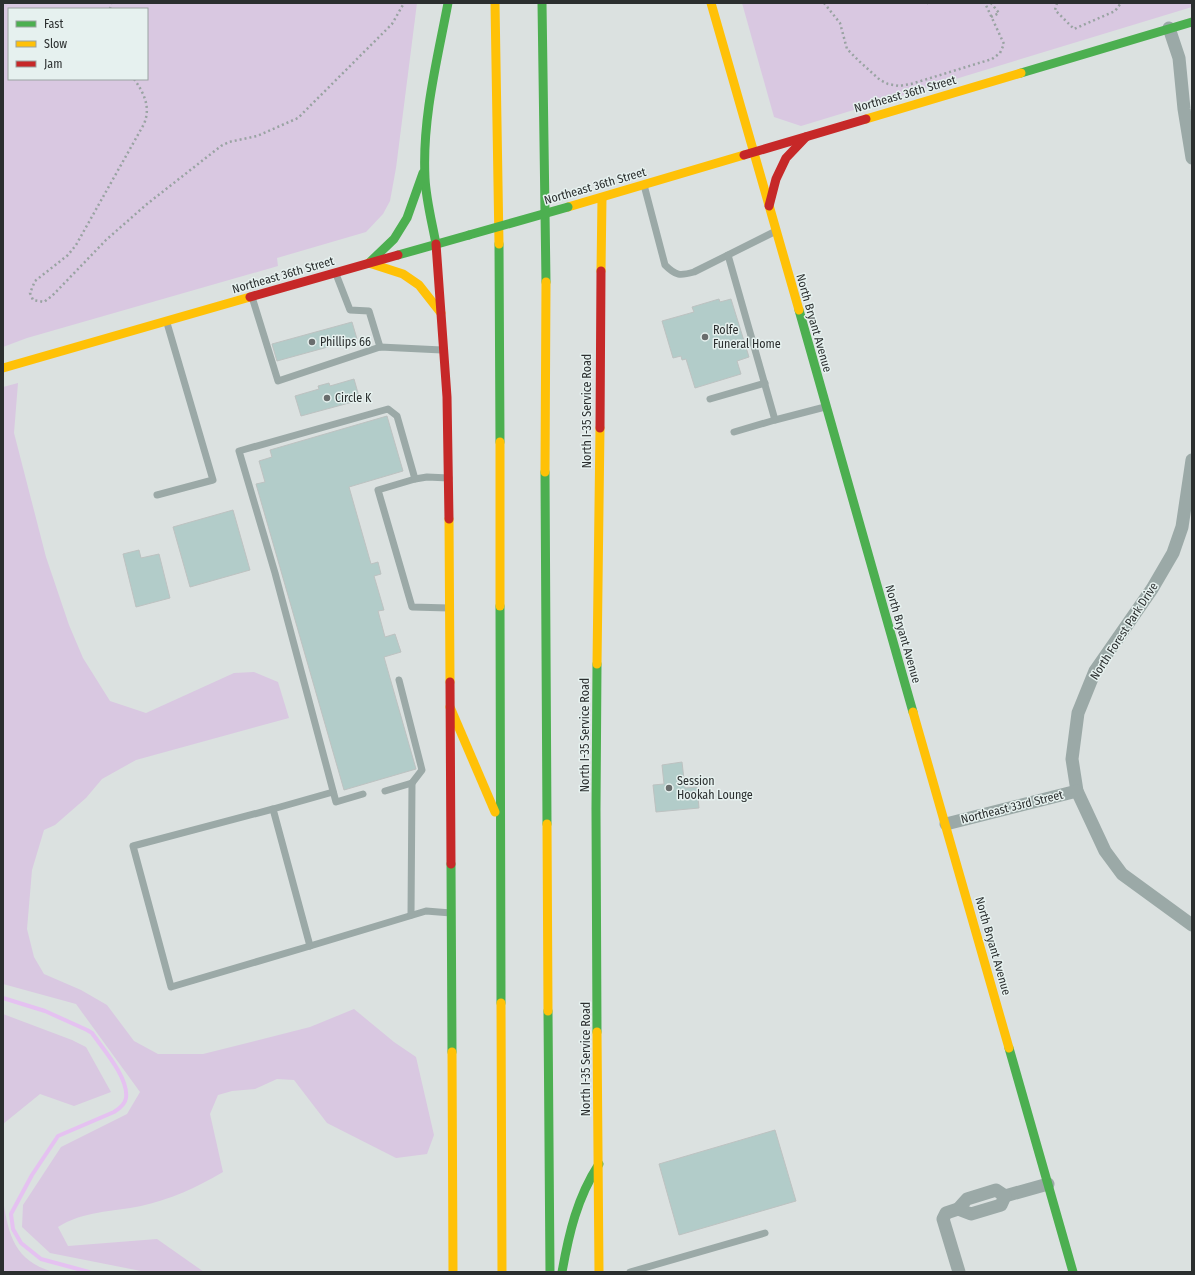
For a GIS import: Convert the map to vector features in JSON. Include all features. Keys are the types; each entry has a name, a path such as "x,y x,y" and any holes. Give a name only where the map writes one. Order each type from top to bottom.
{"main road":[{"path":"448,3 427,119 425,168 426,194 436,244 447,397 449,478 453,1272"},
{"path":"495,3 499,179 499,823 502,1272"},
{"path":"542,3 546,256 544,352 550,1272"},
{"name":"North Bryant Avenue","path":"711,3 1073,1272"},
{"name":"Northeast 36th Street","path":"3,368 335,272 602,198 1192,22"},
{"path":"769,206 776,179 786,158 807,136"},
{"path":"425,168 407,218 394,239 369,263 404,274 419,285 441,312"},
{"name":"North I-35 Service Road","path":"599,1272 596,801 602,198"},
{"path":"450,707 499,823"},
{"path":"562,1272 574,1212 586,1182 598,1164"}],"street":[{"path":"1169,28 1180,58 1184,109 1192,158"},
{"name":"North Forest Park Drive","path":"1192,460 1182,527 1173,553 1152,589 1095,671 1078,713 1072,759 1077,791 1105,851 1122,874 1192,925"},
{"name":"Northeast 33rd Street","path":"946,824 1077,791"},
{"path":"959,1272 943,1219 946,1213 958,1210 971,1214 1001,1205 1005,1196 1048,1184"}],"lane":[{"path":"644,185 665,265 673,273 682,275 694,272 776,231"},
{"path":"728,255 775,420"},
{"path":"335,272 350,310 369,311 380,347"},
{"path":"252,296 278,381 380,347 444,350"},
{"path":"157,496 213,480 166,321"},
{"path":"710,399 765,384"},
{"path":"734,432 826,406"},
{"path":"363,794 336,802 275,573 239,451 388,409 397,416 415,479"},
{"path":"449,478 427,477 415,479 378,490 412,607 449,608"},
{"path":"385,791 412,783 422,770 398,680"},
{"path":"411,915 412,783"},
{"path":"333,792 133,846 171,987 426,911 451,913"},
{"path":"273,809 310,946"},
{"path":"630,1272 765,1233"}],"path":[{"path":"135,80 140,88 148,107 144,124 76,245 68,255 35,281 30,293 33,300 44,302 52,296 106,240 147,204 221,146 229,142 257,136 298,118 392,24 404,3"},
{"path":"824,3 840,22 847,49 880,80 888,84 899,86 911,84 992,59 1000,53 1004,44 984,3"},
{"path":"991,3 999,13 991,17"},
{"path":"1057,3 1056,10 1074,29 1115,11 1121,3"}],"shaded area":[{"path":"3,3 417,3 396,168 390,201 383,214 366,232 277,258 278,266 27,338 3,347"},
{"path":"742,3 1192,3 1192,7 801,126 774,117"},
{"path":"18,383 14,433 46,557 69,625 83,658 110,701 146,713 234,673 254,672 278,682 289,718 136,760 102,779 86,798 55,825 44,830 32,870 27,929 34,957 44,974 81,990 107,1005 134,1041 158,1054 203,1054 310,1027 354,1009 394,1042 416,1057 434,1135 427,1154 396,1158 327,1123 294,1080 277,1079 255,1089 232,1091 218,1095 210,1114 223,1172 193,1188 163,1200 141,1206 88,1215 77,1218 58,1227 68,1246 157,1239 204,1272 146,1272 50,1253 22,1227 23,1205 61,1147 127,1114 140,1092 76,1004 3,984 3,387"},
{"path":"3,1014 72,1040 86,1047 111,1092 74,1106 40,1094 3,1124"},
{"path":"3,1200 8,1225 16,1245 30,1261 53,1272 3,1272"}],"building":[{"name":"Rolfe Funeral Home","path":"719,299 720,302 731,299 749,357 737,361 741,374 695,388 686,359 682,360 681,356 673,358 662,321 694,312 692,307"},
{"name":"Phillips 66","path":"352,322 357,339 277,361 272,344"},
{"name":"Circle K","path":"354,379 360,400 301,416 295,396 319,389 318,386 329,383 330,386"},
{"path":"387,416 403,471 349,487 371,564 378,562 381,574 374,576 384,610 378,611 385,637 395,634 401,652 384,657 416,769 344,790 256,484 265,482 259,461 272,457 270,450"},
{"path":"233,510 250,570 190,587 173,527"},
{"path":"139,550 141,558 159,554 170,598 136,607 123,554"},
{"name":"Session Hookah Lounge","path":"682,762 685,788 697,787 699,808 656,812 653,785 664,784 662,765"},
{"path":"775,1130 796,1201 679,1235 659,1164"}],"waterway":[{"path":"3,998 45,1011 92,1033 114,1064 124,1082 126,1098 120,1108 58,1136 32,1175 11,1214 13,1229 21,1243 41,1259 89,1272"}],"traffic: fast":[{"path":"436,244 429,211 425,178 426,134 431,90 448,3"},
{"path":"542,3 546,282"},
{"path":"1021,73 1192,22"},
{"path":"369,263 394,239 407,218 423,173"},
{"path":"469,235 568,207"},
{"path":"398,255 469,235"},
{"path":"499,244 500,442"},
{"path":"799,310 913,712"},
{"path":"545,472 547,824"},
{"path":"500,606 501,1003"},
{"path":"597,664 597,1032"},
{"path":"451,864 452,1052"},
{"path":"548,1011 550,1272"},
{"path":"1009,1048 1073,1272"},
{"path":"562,1272 571,1230 579,1203 599,1164"}],"traffic: slow":[{"path":"495,3 499,244"},
{"path":"711,3 799,310"},
{"path":"866,119 1021,73"},
{"path":"568,207 744,155"},
{"path":"601,271 602,198"},
{"path":"369,263 403,274 419,285 441,313"},
{"path":"545,472 546,282"},
{"path":"3,368 250,297"},
{"path":"597,664 600,428"},
{"path":"500,442 500,606"},
{"path":"449,519 450,682"},
{"path":"450,707 495,812"},
{"path":"913,712 1009,1048"},
{"path":"547,824 548,1011"},
{"path":"501,1003 502,1272"},
{"path":"597,1032 599,1272"},
{"path":"452,1052 453,1272"}],"traffic: jam":[{"path":"744,155 866,119"},
{"path":"769,206 776,179 786,158 806,137"},
{"path":"436,244 447,397 449,519"},
{"path":"250,297 398,255"},
{"path":"600,428 601,271"},
{"path":"450,682 451,864"}],"place":[{"name":"Rolfe Funeral Home","path":"705,337"},
{"name":"Phillips 66","path":"312,342"},
{"name":"Circle K","path":"327,398"},
{"name":"Session Hookah Lounge","path":"669,788"}]}
